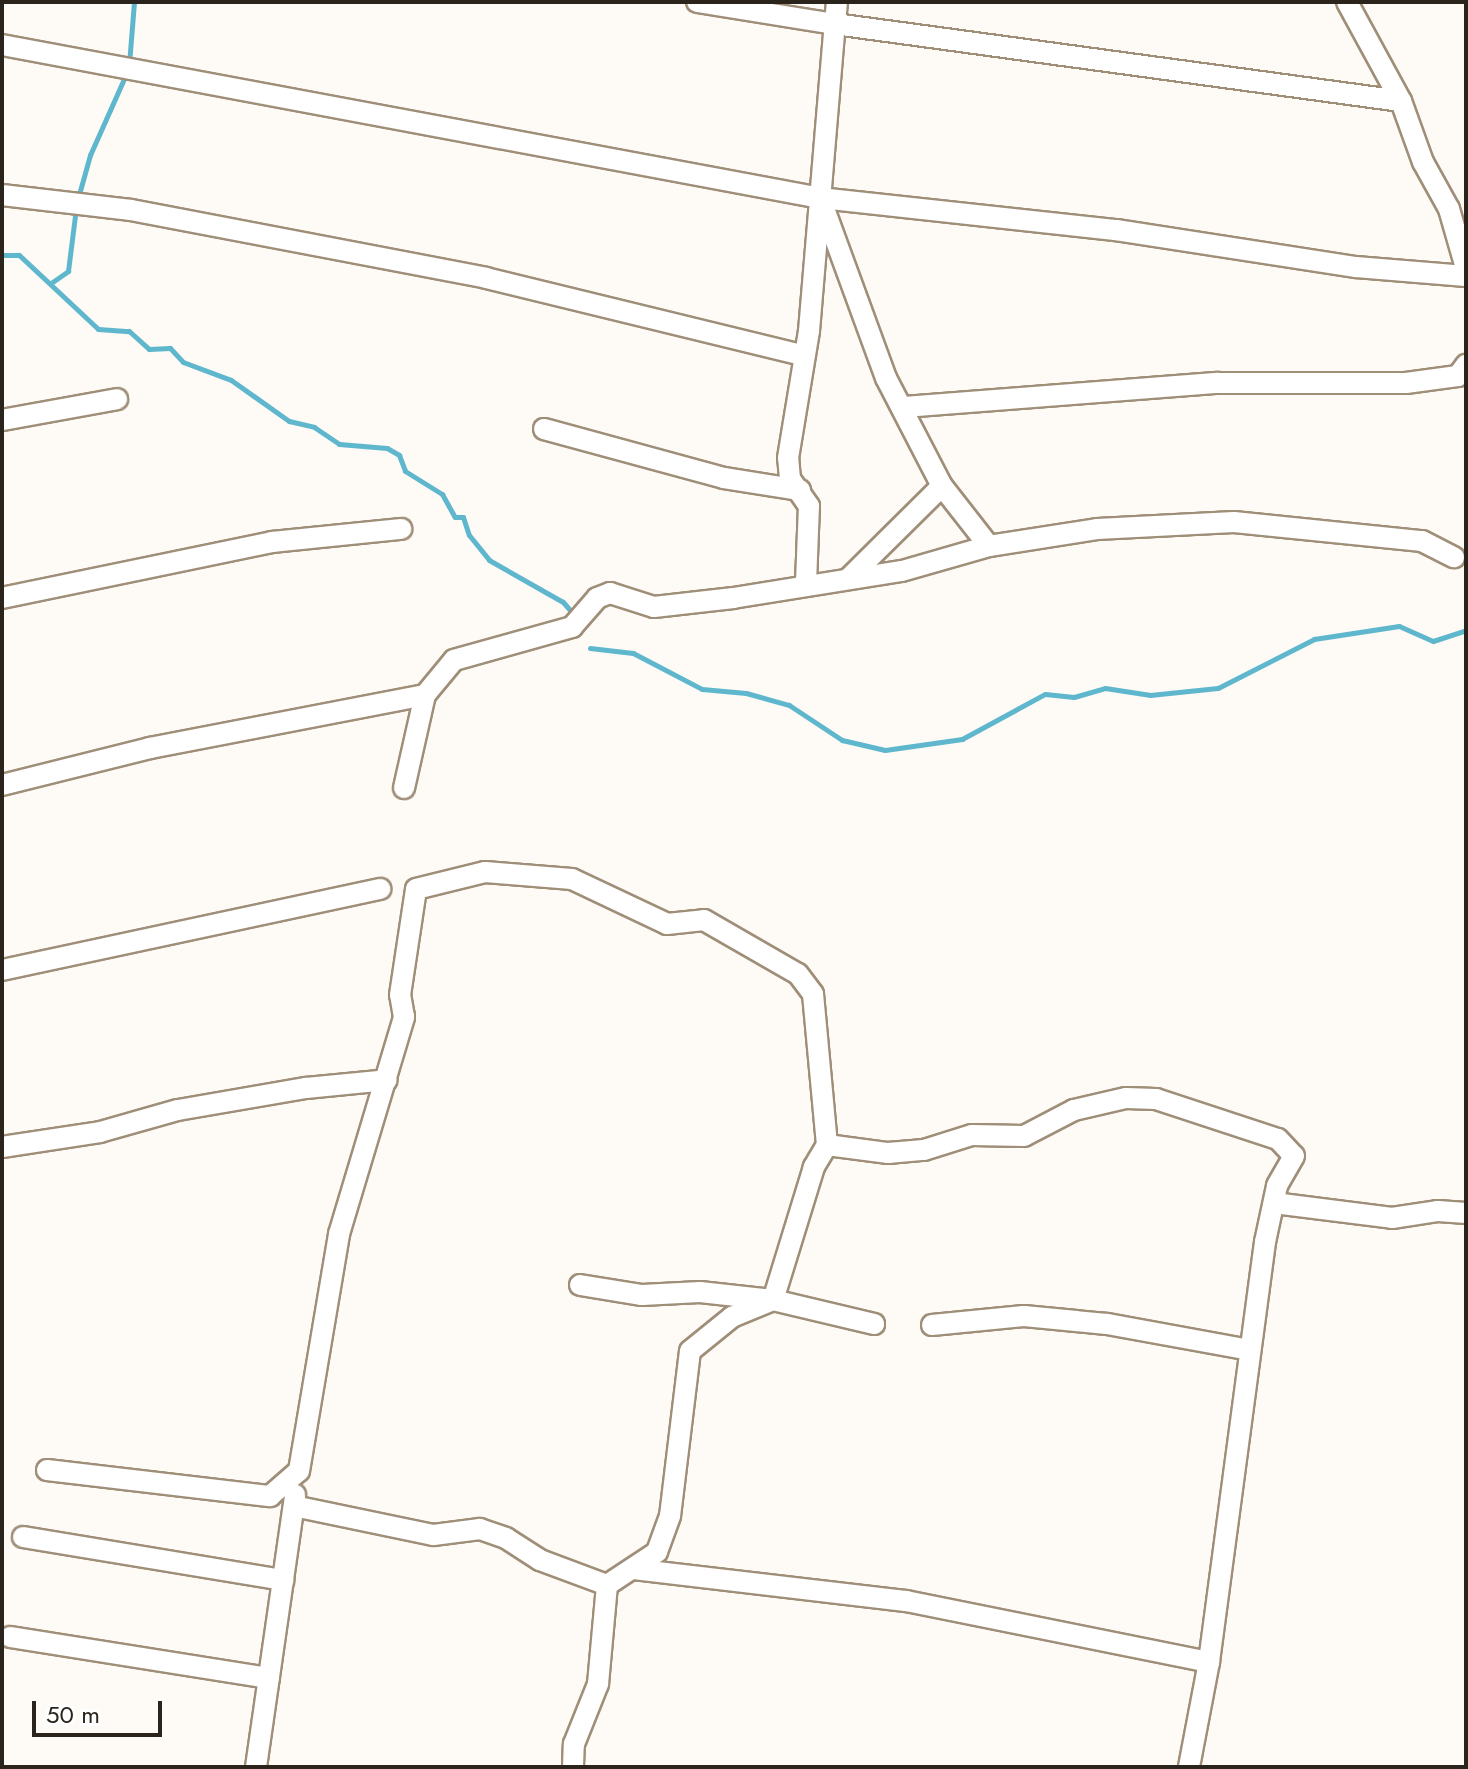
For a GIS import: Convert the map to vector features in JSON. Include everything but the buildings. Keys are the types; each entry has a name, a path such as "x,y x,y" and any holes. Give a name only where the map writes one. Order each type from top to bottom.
{"street":[{"path":"697,2 835,24 1401,101"},
{"path":"806,583 809,506 790,479 788,458 802,355 809,331 837,2"},
{"path":"1347,2 1401,101 1423,162 1457,209 1466,268"},
{"path":"2,45 820,198 1116,230 1356,267 1466,276"},
{"path":"2,195 131,210 486,278 802,355"},
{"path":"820,198 886,378 904,407 942,486 989,546"},
{"path":"904,407 1218,383 1406,383 1458,376 1466,365"},
{"path":"2,420 117,399"},
{"path":"544,429 724,478 800,490"},
{"path":"848,579 942,486"},
{"path":"404,788 425,695 454,660 572,627 597,598 610,593 654,607 902,571 989,546 1097,529 1234,522 1422,541 1454,557"},
{"path":"2,598 272,542 401,529"},
{"path":"2,785 150,748 425,695"},
{"path":"256,1767 299,1471 339,1234 404,1017 400,995 416,889 485,872 549,875 598,887 667,924 704,920 798,974 813,994 827,1145 814,1167 773,1300"},
{"path":"2,970 380,889"},
{"path":"2,1147 100,1132 178,1110 306,1088 387,1080"},
{"path":"827,1145 888,1153 924,1150 972,1135 1024,1136 1074,1110 1126,1098 1156,1099 1278,1139 1294,1156 1277,1186 1274,1203 1250,1350 1209,1662 1189,1767"},
{"path":"1274,1203 1392,1218 1438,1211 1466,1213"},
{"path":"580,1285 642,1295 700,1292 773,1300 874,1324"},
{"path":"607,1585 657,1552 670,1516 690,1351 732,1317 773,1300"},
{"path":"932,1325 1024,1316 1107,1324 1250,1350"},
{"path":"47,1470 270,1496 299,1471"},
{"path":"294,1506 433,1535 480,1529 506,1538 540,1560 607,1585"},
{"path":"23,1537 283,1580"},
{"path":"633,1569 906,1601 1209,1662"},
{"path":"573,1767 574,1744 598,1684 607,1585"},
{"path":"10,1637 269,1678"}],"waterway":[{"path":"129,64 134,2"},
{"path":"78,198 90,155 126,74"},
{"path":"51,283 68,271 76,208"},
{"path":"2,255 19,255 98,329 129,331 149,349 170,348 183,362 231,380 289,421 314,427 339,444 387,448 399,455 405,471 442,494 455,517 463,517 469,535 489,560 563,602 576,617"},
{"path":"590,648 633,653 702,689 746,693 789,705 842,740 885,750 962,739 1045,694 1074,697 1105,688 1150,695 1218,688 1314,639 1399,626 1433,641 1466,630"}]}
